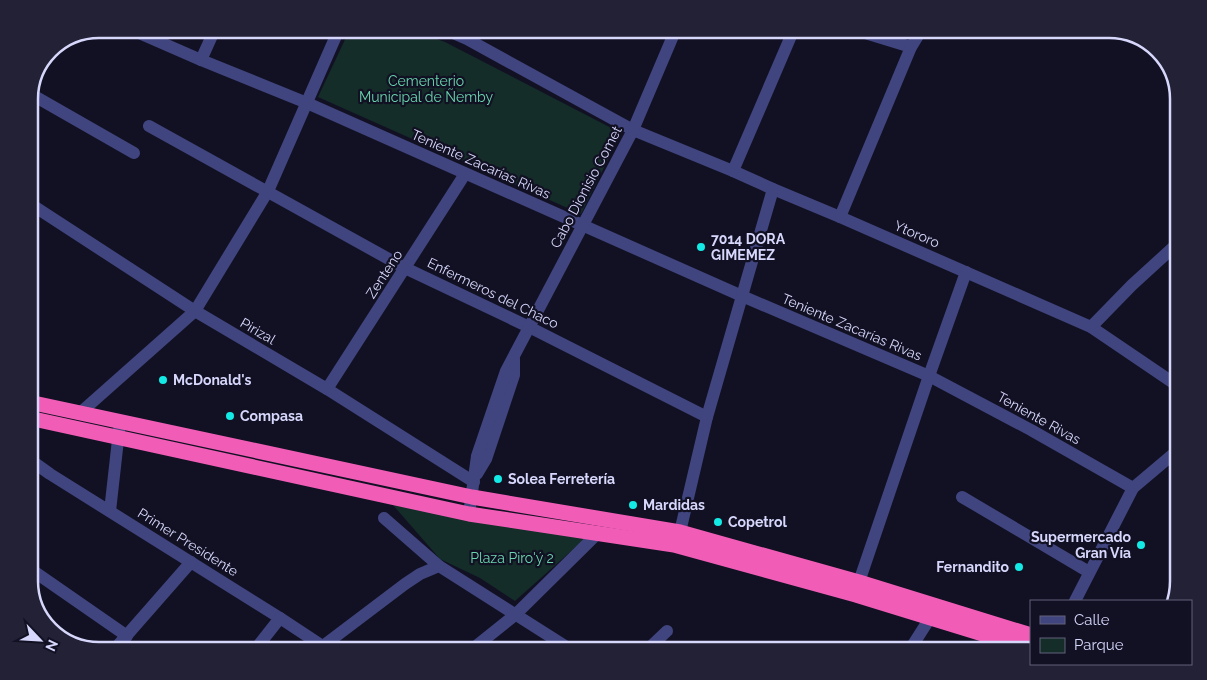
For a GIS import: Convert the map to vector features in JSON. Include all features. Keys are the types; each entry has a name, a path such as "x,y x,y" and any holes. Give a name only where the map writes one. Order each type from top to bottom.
{"highway":[{"path":"38,404 472,497 680,532 859,582 1030,635"},
{"path":"38,420 469,514 674,545 856,595 1008,642"},
{"path":"284,474 288,458"}],"street":[{"name":"Teniente Zacarías Rivas","path":"151,38 307,103 742,296 929,376"},
{"path":"201,60 210,38"},
{"path":"80,414 195,311 268,191 335,38"},
{"name":"Ytororo","path":"465,38 633,130 840,217 1091,327 1170,380"},
{"name":"Cabo Dionisio Comet","path":"469,514 474,481 486,459 514,375 514,356 633,130 672,38"},
{"path":"733,171 790,38"},
{"path":"882,38 911,47"},
{"path":"840,217 911,47 916,38"},
{"path":"38,98 134,153"},
{"name":"Enfermeros del Chaco","path":"149,126 405,268 529,327 707,417"},
{"name":"Zenteno","path":"327,389 465,174"},
{"path":"680,532 707,417 773,189"},
{"name":"Pirizal","path":"38,209 195,311 327,389 474,481"},
{"path":"1091,327 1132,285 1169,252"},
{"path":"859,582 966,272"},
{"name":"Teniente Rivas","path":"929,376 1031,430 1133,488"},
{"path":"110,511 120,422"},
{"path":"1075,600 1133,488 1170,457"},
{"name":"Primer Presidente","path":"38,465 316,642"},
{"path":"962,497 1089,572"},
{"path":"384,518 438,566 558,642"},
{"path":"481,642 515,615 598,533"},
{"path":"121,642 191,562"},
{"path":"334,642 404,584 438,566"},
{"path":"38,574 127,636"},
{"path":"261,642 280,618"},
{"path":"915,642 930,618"},
{"path":"655,642 667,631"}],"green space":[{"name":"Cementerio Municipal de Ñemby","path":"346,38 434,38 621,133 581,214 318,97"},
{"name":"Plaza Piro'ý 2","path":"393,505 588,536 515,601 480,578 440,559"}],"place":[{"name":"7014 DORA GIMEMEZ","path":"701,247"},
{"name":"McDonald's","path":"163,380"},
{"name":"Compasa","path":"230,416"},
{"name":"Solea Ferretería","path":"498,479"},
{"name":"Mardidas","path":"633,505"},
{"name":"Copetrol","path":"718,522"},
{"name":"Supermercado Gran Vía","path":"1141,545"},
{"name":"Fernandito","path":"1019,567"}]}
